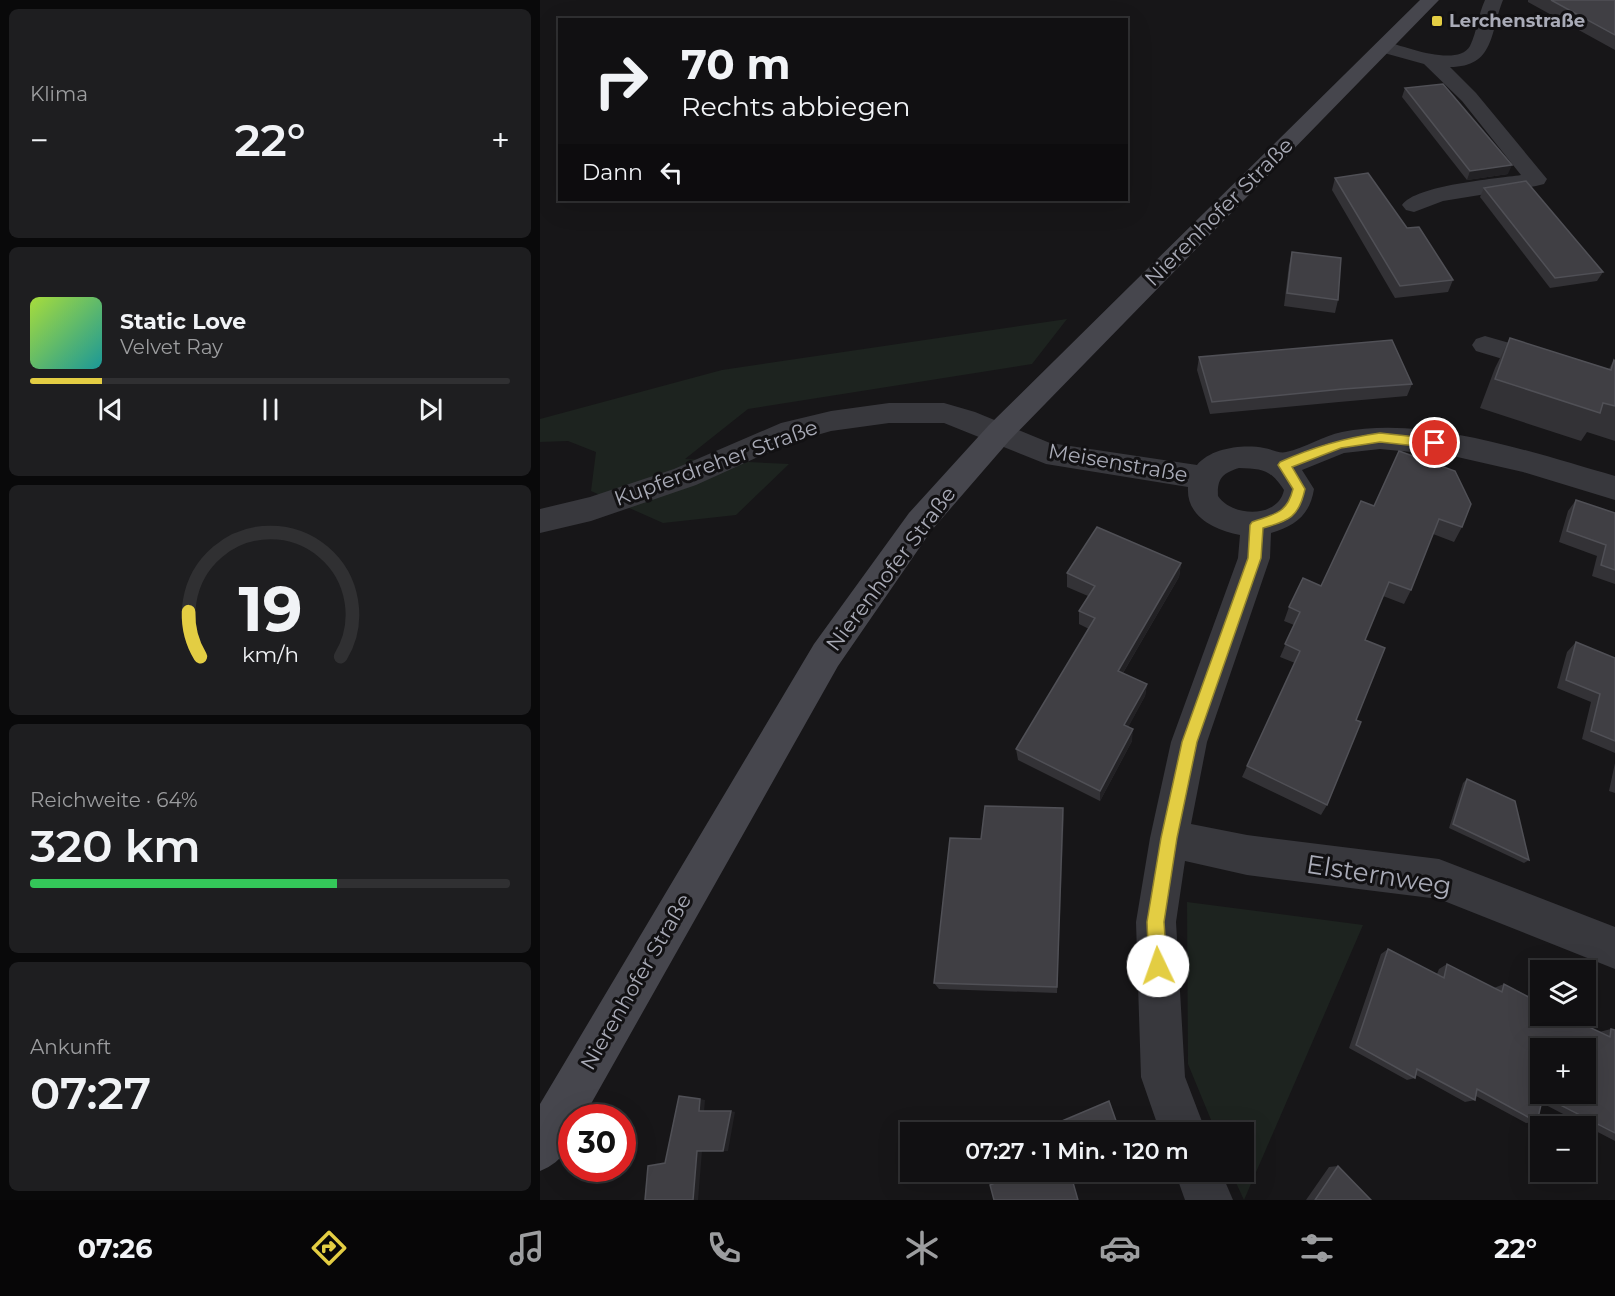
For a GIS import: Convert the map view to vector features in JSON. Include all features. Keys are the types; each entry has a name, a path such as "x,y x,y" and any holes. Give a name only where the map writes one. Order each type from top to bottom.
{"street":[{"name":"Nierenhofer Straße","path":"540,1148 826,655 920,522 999,433 1430,0"},
{"path":"1384,47 1431,60 1458,61 1475,53 1494,0"},
{"path":"1414,205 1437,195 1536,179 1469,97 1431,60"},
{"path":"1485,345 1615,383"},
{"name":"Kupferdreher Straße","path":"540,521 591,508 685,477 781,434 831,421 890,414 944,414 999,433"},
{"name":"Meisenstraße","path":"999,433 1046,453 1203,478"},
{"path":"1284,465 1310,453 1341,443 1380,438 1453,445 1523,461 1615,489"},
{"path":"1239,457 1263,458 1284,465 1299,489 1295,506 1280,519 1256,525 1237,523 1211,510 1203,498 1203,478 1214,465 1239,457"},
{"path":"1180,1122 1163,1077 1156,922 1169,838 1189,742 1254,558 1256,525"},
{"name":"Elsternweg","path":"1169,838 1247,855 1439,879 1615,948"},
{"path":"1202,1182 1209,1200"}],"shaded area":[{"path":"1067,319 1032,364 748,409 685,459 789,464 736,515 663,523 591,491 596,452 568,441 540,442 540,419 722,370"},
{"path":"1187,902 1363,925 1254,1177 1254,1122 1212,1122 1188,1064"},
{"path":"1236,1182 1252,1182 1244,1200"}],"building":[{"path":"1551,0 1615,0 1615,35"},
{"path":"1443,84 1512,165 1470,171 1405,88"},
{"path":"1368,173 1407,228 1419,227 1453,280 1400,286 1335,178"},
{"path":"1526,181 1603,272 1555,278 1484,188"},
{"path":"1292,252 1341,258 1338,300 1287,293"},
{"path":"1510,338 1611,370 1614,360 1615,406 1603,403 1600,413 1495,379"},
{"path":"1392,340 1412,384 1212,402 1199,357"},
{"path":"1399,451 1455,471 1471,504 1462,527 1439,519 1411,590 1389,582 1365,640 1385,648 1356,720 1361,722 1327,805 1247,766 1300,651 1285,644 1300,612 1289,607 1303,578 1321,586 1361,501 1374,506"},
{"path":"1576,500 1615,513 1615,570 1601,565 1606,545 1567,531"},
{"path":"1097,527 1181,563 1118,671 1147,684 1124,725 1133,729 1100,791 1016,749 1095,618 1079,611 1095,586 1067,573"},
{"path":"1576,642 1615,658 1615,741 1591,731 1600,694 1566,680"},
{"path":"1467,779 1515,801 1529,860 1453,824"},
{"path":"985,806 1063,808 1057,987 934,983 950,838 981,839"},
{"path":"1388,949 1444,978 1447,964 1502,992 1504,984 1530,998 1530,1026 1587,1026 1610,1037 1611,1029 1615,1030 1615,1133 1596,1123 1596,1116 1582,1116 1559,1104 1596,1104 1596,1038 1530,1038 1530,1104 1541,1104 1538,1116 1530,1116 1530,1118 1477,1089 1475,1100 1417,1069 1415,1078 1356,1045"},
{"path":"679,1096 700,1099 699,1111 731,1111 723,1151 697,1151 693,1200 645,1200 648,1166 665,1163"},
{"path":"1109,1101 1116,1122 1062,1122"},
{"path":"1338,1166 1371,1200 1315,1200"},
{"path":"997,1182 1073,1182 1078,1200 994,1200 990,1185"}],"place":[{"name":"Lerchenstraße","path":"1437,21"}],"route":[{"path":"1158,966 1156,922 1169,838 1189,742 1254,558 1256,525 1280,519 1295,506 1299,489 1284,465 1310,453 1341,443 1380,438 1435,443"}]}
